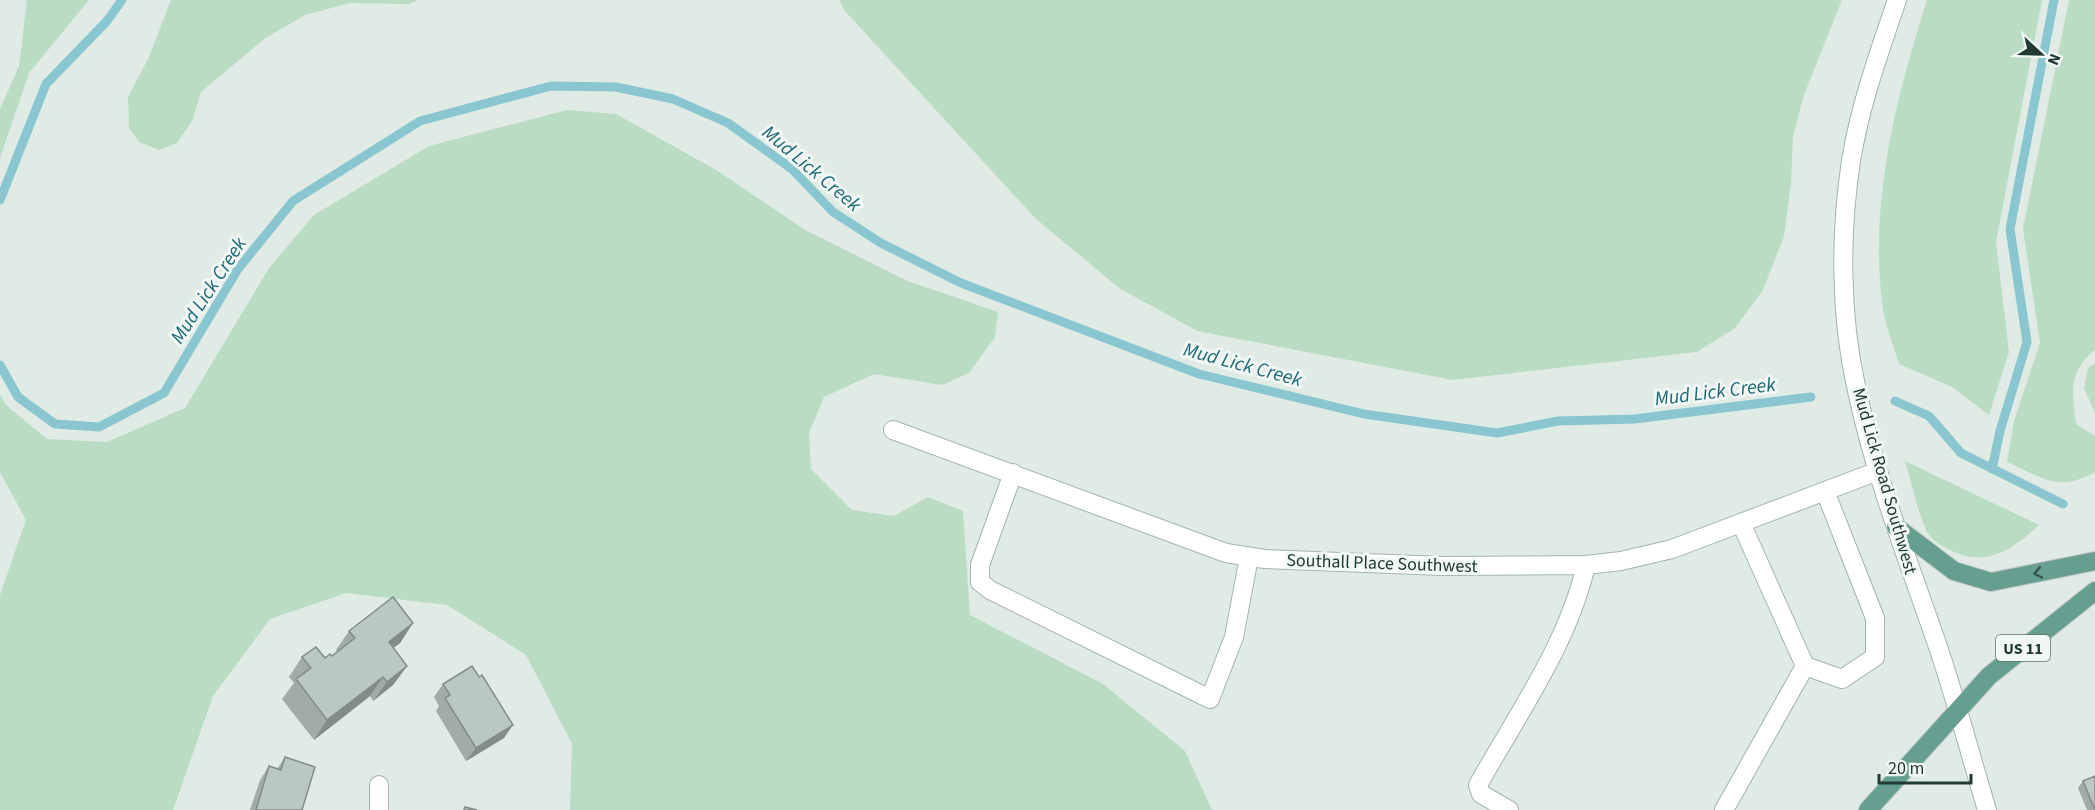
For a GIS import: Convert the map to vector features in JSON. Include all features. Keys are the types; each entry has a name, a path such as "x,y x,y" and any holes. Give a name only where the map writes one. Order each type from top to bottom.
{"main road":[{"path":"1896,527 1954,571 1991,582 2095,561"},
{"name":"US 11","path":"1868,810 1989,676 2095,591"}],"street":[{"name":"Mud Lick Road Southwest","path":"1896,0 1862,105 1851,162 1844,239 1847,319 1855,385 1872,450 1896,527 1936,640 1987,810"},
{"name":"Southall Place Southwest","path":"893,430 1226,553 1442,566 1586,565 1621,561 1672,549 1878,471"},
{"path":"1013,473 980,565 980,582 990,590 1210,699 1234,636 1249,556"},
{"path":"1741,523 1805,666 1842,679 1875,657 1875,618 1825,490"},
{"path":"1501,808 1481,794 1478,785 1564,632 1578,600 1586,565"},
{"path":"1724,810 1805,666"},
{"path":"379,785 379,810"}],"green space":[{"path":"27,0 89,0 29,73 0,158 0,109 19,66"},
{"path":"171,0 417,0 409,4 350,3 305,15 264,39 201,92 192,121 177,143 159,150 139,142 129,128 128,97 149,57"},
{"path":"839,0 1842,0 1804,95 1793,136 1791,184 1784,236 1763,290 1735,328 1697,352 1453,380 1197,331 1119,288 1036,219 844,10"},
{"path":"1927,0 2042,0 1996,242 2009,352 1989,415 1952,387 1899,364 1883,310 1879,263 1880,225 1888,149 1905,74"},
{"path":"2069,0 2095,0 2095,350 2086,358 2076,374 2073,402 2076,424 2095,436 2095,472 2082,478 2060,482 2050,481 2007,462 2014,421 2040,343 2023,229"},
{"path":"567,110 616,114 718,171 805,230 905,280 998,312 995,337 969,373 942,385 874,374 824,397 809,433 811,469 852,510 894,516 928,497 963,511 970,615 1103,684 1185,751 1212,810 570,810 572,744 526,655 447,605 346,593 270,619 213,696 173,810 0,810 0,595 26,520 0,472 0,395 7,406 47,439 107,442 185,408 269,268 314,215 429,146"},
{"path":"2095,363 2095,413 2084,388 2088,368"},
{"path":"1905,461 2039,525 2008,549 1986,557 1962,555 1948,549 1934,540 1927,532 1917,506"}],"building":[{"path":"393,597 413,623 389,642 407,666 387,682 383,677 327,720 296,679 311,668 302,657 316,647 325,658 330,654 332,656 355,638 349,631"},
{"path":"472,666 479,677 482,675 513,725 476,748 445,698 450,695 443,684"},
{"path":"285,757 315,767 302,810 256,810 269,766 281,770"},
{"path":"2095,776 2095,810 2083,781"}],"waterway":[{"name":"Mud Lick Creek","path":"0,200 46,84 107,21 122,0"},
{"path":"1992,469 2000,431 2027,342 2010,229 2054,0"},
{"name":"Mud Lick Creek","path":"0,365 18,397 55,424 99,427 164,393 238,269 293,201 420,121 551,86 616,87 673,99 728,123 792,169 833,212 881,243 961,283 1199,374 1364,414 1497,433 1558,421 1635,419 1811,397"},
{"name":"Mud Lick Creek","path":"1895,401 1929,416 1961,453 2063,504"}]}
